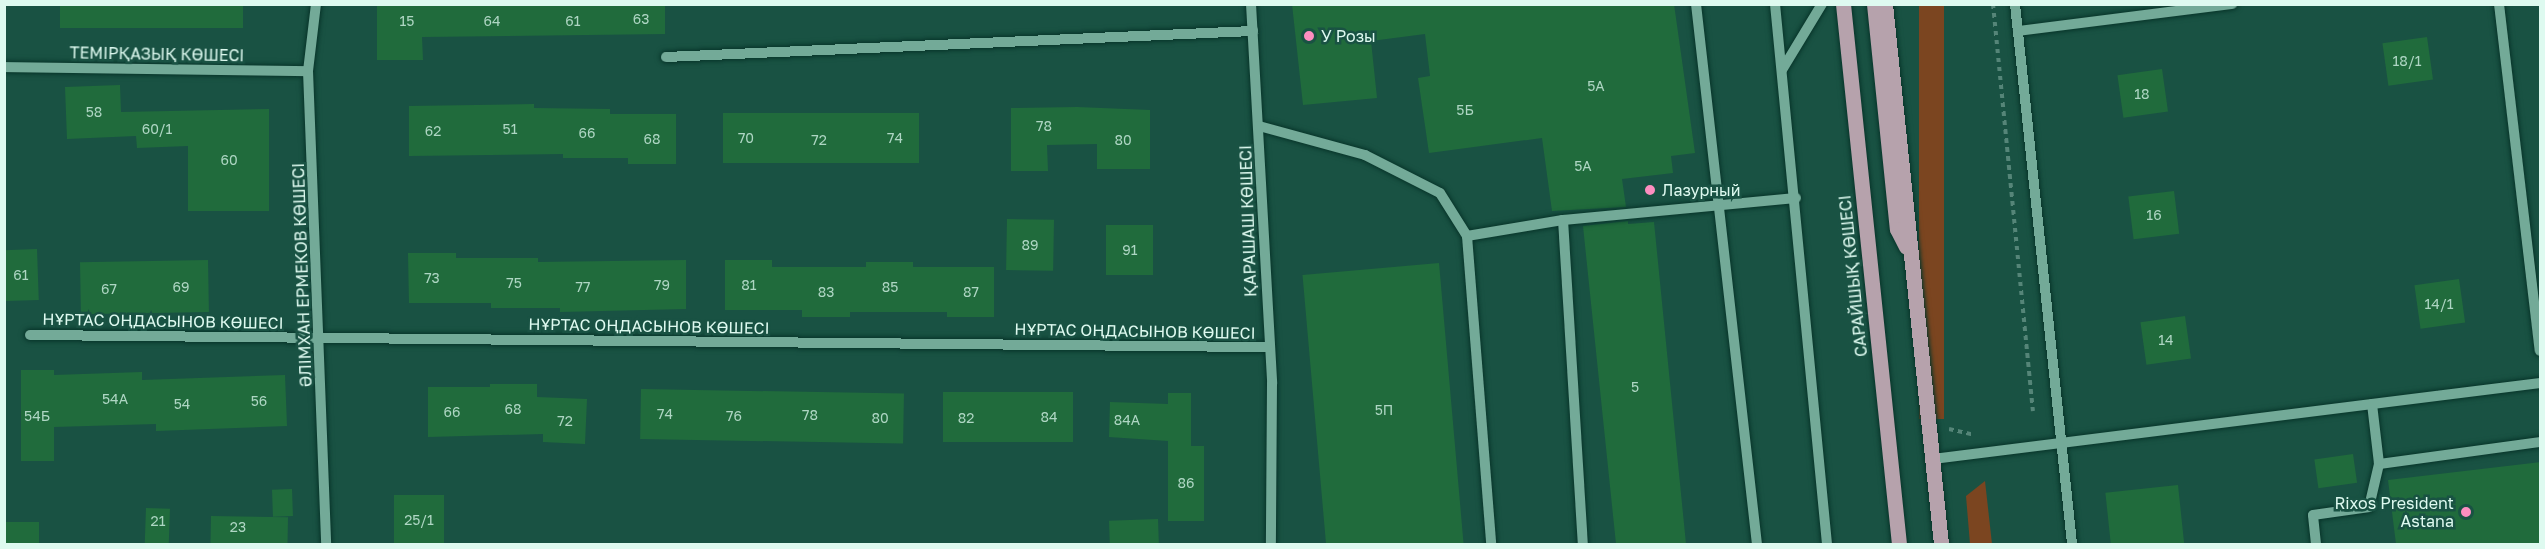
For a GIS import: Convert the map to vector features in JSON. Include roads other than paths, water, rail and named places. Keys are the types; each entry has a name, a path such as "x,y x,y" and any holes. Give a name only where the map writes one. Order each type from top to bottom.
{"main road":[{"name":"САРАЙШЫҚ КӨШЕСІ","path":"1843,4 1899,544"},
{"path":"1874,4 1897,229 1912,261"},
{"path":"1885,4 1941,544"}],"street":[{"name":"ӘЛІМХАН ЕРМЕКОВ КӨШЕСІ","path":"316,4 308,70 321,338 326,544"},
{"name":"ҚАРАШАШ КӨШЕСІ","path":"1251,4 1259,126 1268,347 1272,383 1270,544"},
{"path":"1696,4 1717,206 1757,544"},
{"path":"1774,4 1796,198 1827,544"},
{"path":"1782,70 1822,4"},
{"path":"2015,4 2072,544"},
{"path":"2018,30 2232,4"},
{"path":"2499,4 2541,351"},
{"path":"666,57 1253,31"},
{"name":"ТЕМІРҚАЗЫҚ КӨШЕСІ","path":"4,67 308,70"},
{"path":"1259,126 1365,155 1440,193 1467,236 1491,544"},
{"path":"1467,236 1563,220 1796,198"},
{"path":"1563,220 1583,544"},
{"name":"НҰРТАС ОҢДАСЫНОВ КӨШЕСІ","path":"30,335 1268,347"},
{"path":"1933,459 2541,383"},
{"path":"2316,544 2313,514 2369,507 2379,464 2372,404"},
{"path":"2379,464 2541,442"}],"place":[{"name":"У Розы","path":"1309,36"},
{"name":"Лазурный","path":"1650,190"},
{"name":"Rixos President Astana","path":"2466,512"}]}
